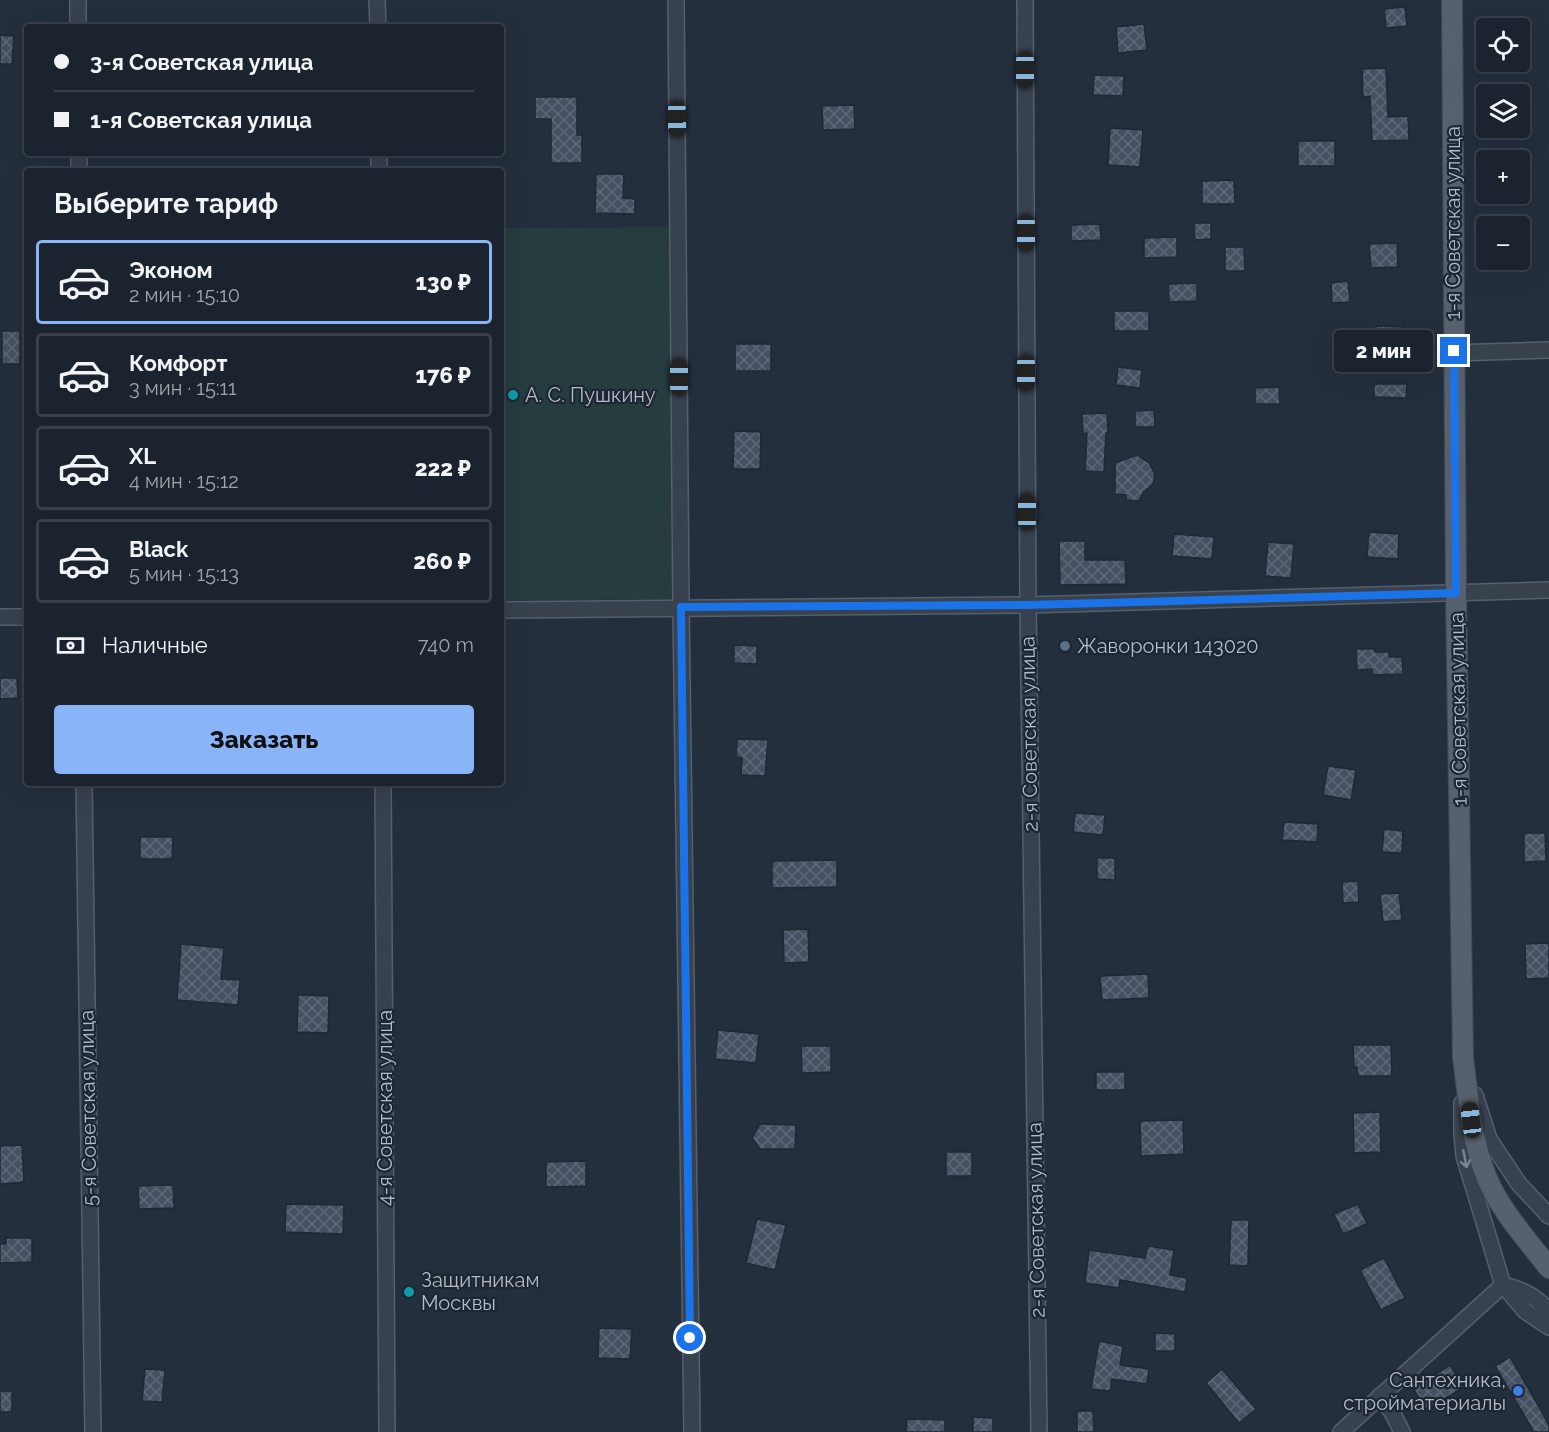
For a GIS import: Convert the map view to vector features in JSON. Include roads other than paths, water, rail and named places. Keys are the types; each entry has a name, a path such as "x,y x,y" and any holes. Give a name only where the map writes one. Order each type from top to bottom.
{"main road":[{"name":"1-я Советская улица","path":"1452,0 1456,593 1463,1058 1471,1120 1488,1180 1503,1208 1549,1268"}],"street":[{"path":"78,0 78,24"},
{"path":"377,0 378,24"},
{"path":"676,0 692,1432"},
{"name":"2-я Советская улица","path":"1024,0 1028,605 1038,1432"},
{"path":"1454,354 1549,350"},
{"path":"504,610 1028,605 1549,590"},
{"path":"0,617 24,617"},
{"name":"5-я Советская улица","path":"84,786 93,1432"},
{"name":"4-я Советская улица","path":"383,786 387,1432"},
{"path":"1463,1058 1489,1138 1520,1184 1549,1216"},
{"path":"1463,1058 1461,1134 1464,1156 1503,1285 1525,1311 1549,1327"},
{"path":"1503,1285 1516,1288 1534,1297 1549,1312"},
{"path":"1341,1432 1503,1285"},
{"path":"1380,1396 1389,1407 1402,1432"}],"place":[{"name":"А. С. Пушкину","path":"513,395"},
{"name":"Жаворонки 143020","path":"1065,646"},
{"name":"Защитникам Москвы","path":"409,1292"},
{"name":"Сантехника, стройматериалы","path":"1518,1391"}]}
